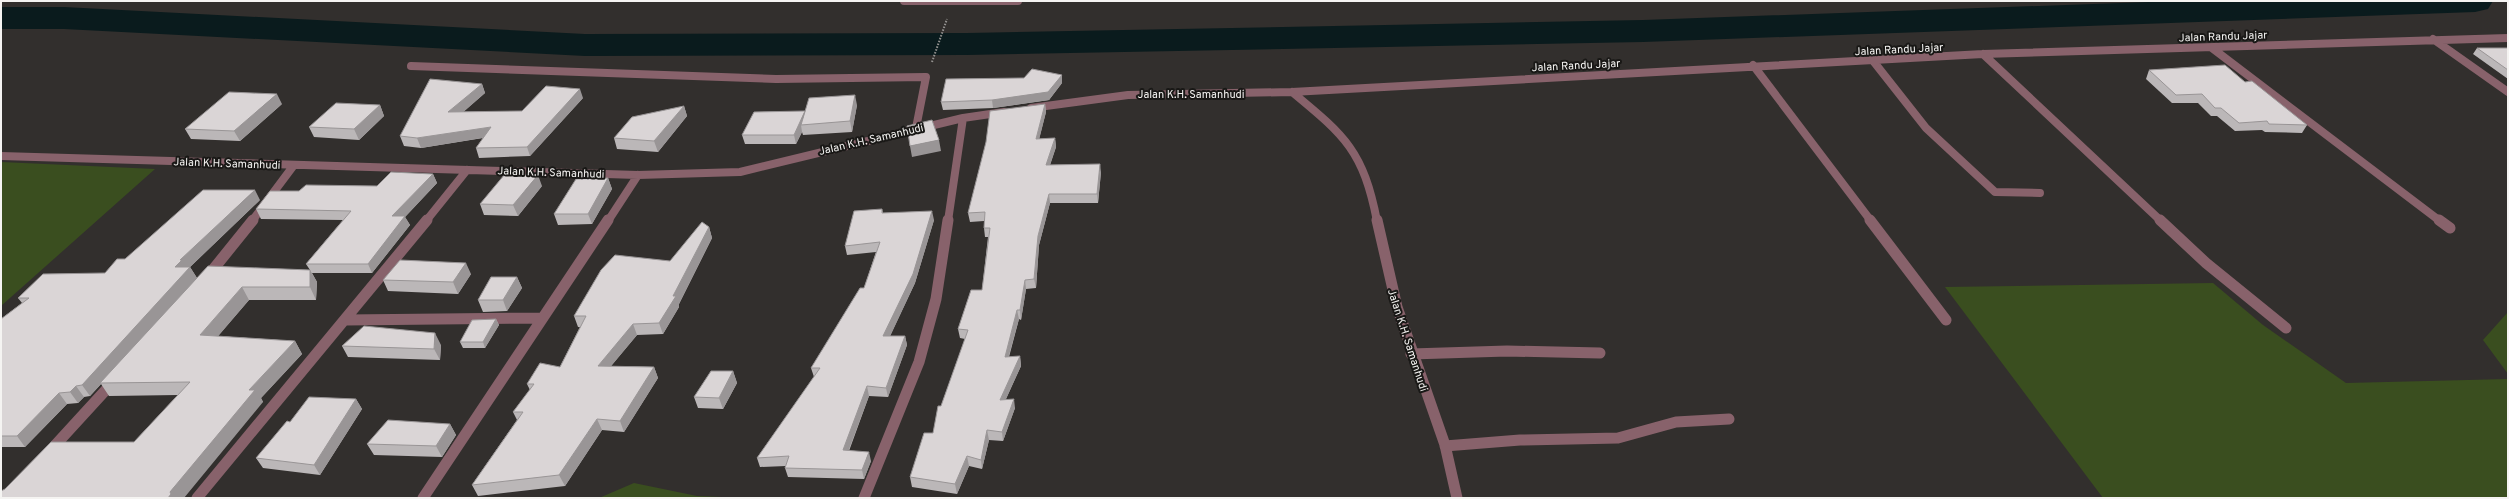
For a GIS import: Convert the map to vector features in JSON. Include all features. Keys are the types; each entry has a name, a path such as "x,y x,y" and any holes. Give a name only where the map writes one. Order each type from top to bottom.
{"street":[{"path":"904,1 1018,1"},
{"name":"Jalan Randu Jajar","path":"1292,92 1753,66 1874,62 1983,54 2212,48 2432,39 2508,38"},
{"path":"2432,39 2450,50 2508,92"},
{"path":"2212,48 2450,228"},
{"path":"1983,54 2206,263 2286,328"},
{"path":"1874,62 1926,128 1995,192 2040,193"},
{"path":"411,66 776,79 926,77 916,128"},
{"path":"1753,66 1946,320"},
{"name":"Jalan K.H. Samanhudi","path":"1,156 638,175 740,172 916,128 963,118 1014,110 1128,95 1292,92 1339,131 1352,147 1359,162 1372,202 1391,287 1411,354 1445,446 1456,495"},
{"path":"864,498 919,362 936,299 963,118"},
{"path":"198,287 224,258 294,165"},
{"path":"197,498 346,320 468,170"},
{"path":"423,498 638,175"},
{"path":"346,320 542,318"},
{"path":"1411,354 1507,351 1600,353"},
{"path":"40,463 119,375"},
{"path":"1445,446 1520,440 1618,438 1676,422 1729,419"}],"path":[{"path":"932,64 948,15"}],"green space":[{"path":"1,162 155,169 1,306"},
{"path":"2213,283 2263,325 2346,383 2508,379 2508,498 2103,498 1945,287"},
{"path":"2508,312 2508,374 2483,340"},
{"path":"634,483 697,496 746,498 599,498"}],"building":[{"path":"2477,48 2508,48 2508,70"},
{"path":"2225,65 2245,82 2252,81 2307,125 2269,124 2267,121 2239,123 2221,108 2215,108 2202,94 2176,95 2149,70"},
{"path":"1032,69 1062,75 1048,92 992,100 941,102 946,79 1024,78"},
{"path":"430,79 482,84 448,112 522,111 546,86 580,89 527,147 476,148 491,127 417,138 400,136"},
{"path":"229,92 277,94 234,131 185,129"},
{"path":"855,95 850,121 801,125 809,98"},
{"path":"336,103 380,105 354,129 309,127"},
{"path":"1045,104 1036,139 1055,138 1046,165 1100,164 1097,194 1049,194 1038,236 1034,279 1025,280 1020,310 1017,310 1005,357 1020,356 1000,400 1014,399 1002,432 987,430 981,460 967,456 955,484 910,477 924,433 933,433 938,406 941,406 968,330 958,329 971,290 982,290 990,228 984,228 985,212 968,213 986,142 990,111"},
{"path":"684,106 654,141 614,138 632,117"},
{"path":"805,111 794,135 742,135 754,112"},
{"path":"932,120 939,140 910,146 907,126"},
{"path":"391,172 433,174 392,216 405,216 368,264 306,264 351,211 256,209 270,191 299,191 306,185 377,186"},
{"path":"505,174 538,175 513,205 480,204"},
{"path":"608,178 588,214 554,214 576,179"},
{"path":"203,190 255,190 180,260 182,260 175,267 190,267 82,385 76,386 70,392 59,393 17,436 1,436 1,319 29,298 18,298 43,274 105,273 117,259 125,259"},
{"path":"882,209 882,213 932,211 913,274 883,336 905,336 886,388 867,386 843,450 869,452 862,470 785,468 789,456 757,458 820,368 811,368 860,288 864,288 880,242 845,246 854,211"},
{"path":"702,222 709,227 673,296 676,296 659,323 633,324 598,366 654,367 620,421 597,419 559,475 472,485 523,412 513,412 534,384 527,384 540,363 560,367 586,316 574,316 601,270 615,255 670,261"},
{"path":"400,260 466,263 453,282 383,280"},
{"path":"208,266 310,270 310,287 242,287 200,335 295,341 249,390 255,390 170,492 171,494 168,498 1,498 1,491 5,489 51,442 134,442 190,382 100,383"},
{"path":"491,277 517,277 503,300 478,300"},
{"path":"496,319 483,342 460,342 472,320"},
{"path":"364,326 435,333 434,349 342,346"},
{"path":"711,371 733,371 719,398 694,397"},
{"path":"309,397 356,399 314,465 256,458 287,421 290,422"},
{"path":"388,420 450,424 436,446 367,444"}],"waterway":[{"path":"1,18 64,18 585,45 967,44 1643,31 2475,1"}]}
